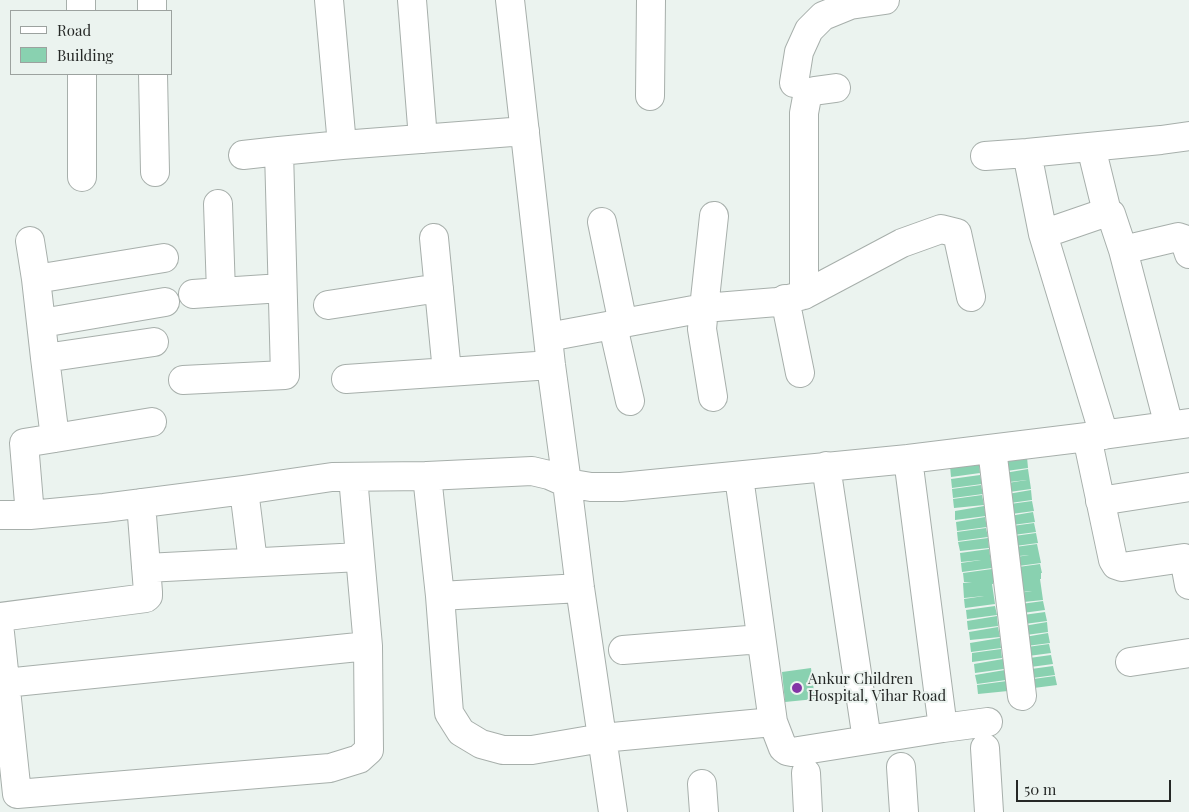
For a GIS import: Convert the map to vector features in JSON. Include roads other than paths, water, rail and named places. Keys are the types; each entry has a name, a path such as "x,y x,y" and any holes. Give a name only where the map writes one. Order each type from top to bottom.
{"street":[{"path":"328,0 342,145"},
{"path":"412,0 423,139"},
{"path":"510,0 551,365 580,588 614,812"},
{"path":"650,96 652,0"},
{"path":"794,83 799,52 809,30 823,16 850,5 885,0"},
{"path":"82,75 82,177"},
{"path":"153,75 155,172"},
{"path":"800,374 795,297 804,113 807,97 814,90 836,88"},
{"path":"243,155 342,145 525,131"},
{"path":"985,156 1027,154 1189,136"},
{"path":"0,515 30,515 104,508 332,477 427,476 532,471 549,475 567,483 591,488 621,487 908,459 1179,425 1111,214 1107,212 1091,147"},
{"path":"183,380 285,375 279,151"},
{"path":"1027,154 1043,234 1096,436 1100,501 1113,560 1116,565 1122,567 1187,558 1189,585"},
{"path":"218,204 221,292"},
{"path":"1043,234 1107,212"},
{"path":"713,397 702,328 714,216"},
{"path":"602,222 630,401"},
{"path":"548,337 704,308 777,302 795,297 902,243 941,229 957,233 971,297"},
{"path":"1123,250 1178,236 1184,239 1189,254"},
{"path":"434,238 447,372"},
{"path":"30,241 42,323 55,438"},
{"path":"36,279 164,258"},
{"path":"193,294 282,288"},
{"path":"328,305 440,288"},
{"path":"42,323 166,302"},
{"path":"45,358 154,342"},
{"path":"346,379 551,365"},
{"path":"30,515 24,443 152,422"},
{"path":"992,449 1022,696"},
{"path":"908,459 943,728"},
{"path":"826,466 867,740"},
{"path":"427,476 440,596 449,713 461,732 481,744 503,750 532,750 602,738 773,722"},
{"path":"739,476 773,722 783,748 792,752 943,728 986,735 989,812"},
{"path":"0,633 12,800 330,768 359,759 370,750 368,646 353,477"},
{"path":"1100,501 1189,487"},
{"path":"244,490 253,562"},
{"path":"0,617 146,598 148,592 141,503"},
{"path":"146,568 360,556"},
{"path":"440,596 580,588"},
{"path":"623,650 761,639"},
{"path":"4,683 368,646"},
{"path":"1130,662 1189,653"},
{"path":"901,767 904,812"},
{"path":"806,774 808,812"},
{"path":"702,784 704,812"}],"place":[{"name":"Ankur Children Hospital, Vihar Road","path":"797,688"}]}
